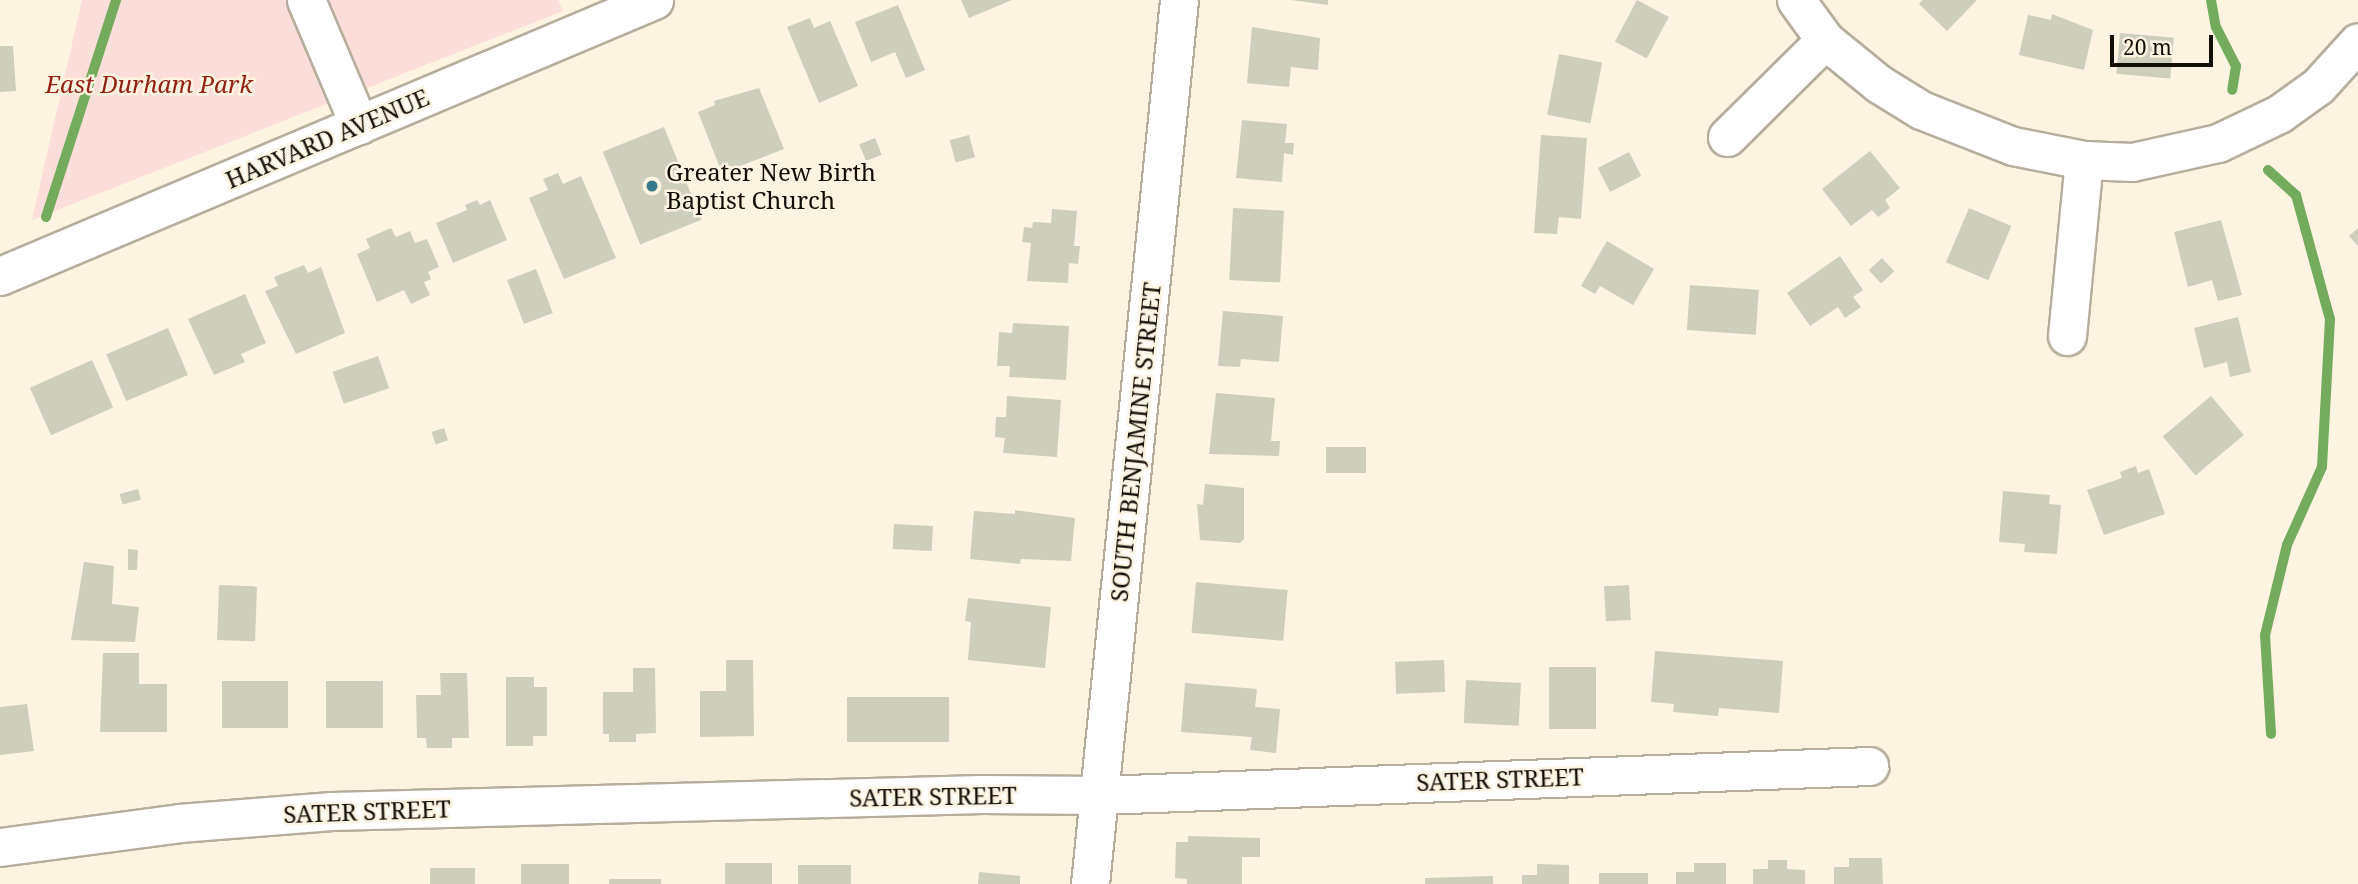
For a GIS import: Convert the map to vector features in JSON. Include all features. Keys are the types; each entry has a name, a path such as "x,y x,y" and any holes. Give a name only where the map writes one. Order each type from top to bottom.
{"street":[{"path":"306,0 359,125"},
{"name":"HARVARD AVENUE","path":"8,269 654,0"},
{"name":"SOUTH BENJAMINE STREET","path":"1090,884 1101,796 1179,0"},
{"path":"1796,0 1825,40 1879,84 1921,110 2013,146 2084,160 2132,162 2218,143 2289,107 2318,86 2358,42"},
{"path":"1727,137 1825,40"},
{"path":"2067,336 2084,160"},
{"name":"SATER STREET","path":"0,847 179,823 332,811 982,794 1101,796 1869,766"}],"green space":[{"name":"East Durham Park","path":"82,0 558,0 563,11 32,220"}],"building":[{"path":"961,0 1012,0 969,18"},
{"path":"1291,0 1328,0 1328,5"},
{"path":"1637,0 1669,17 1647,58 1615,41"},
{"path":"1922,0 1977,0 1947,31 1919,4"},
{"path":"898,5 925,70 906,78 895,52 871,62 855,22"},
{"path":"2052,14 2093,30 2084,70 2019,55 2028,15 2051,20"},
{"path":"810,18 814,28 830,21 858,86 819,103 787,27"},
{"path":"1252,27 1320,38 1318,70 1291,67 1289,87 1247,83"},
{"path":"2120,33 2174,38 2170,79 2116,74"},
{"path":"0,46 13,46 16,91 0,92"},
{"path":"1559,54 1602,62 1590,123 1547,115"},
{"path":"759,88 784,149 722,173 698,112 715,105 714,101"},
{"path":"1242,120 1287,124 1285,143 1294,143 1293,155 1284,153 1282,182 1236,178"},
{"name":"Greater New Birth Baptist Church","path":"664,127 701,220 640,244 603,152"},
{"path":"969,135 975,157 956,162 950,140"},
{"path":"1541,135 1587,138 1581,219 1559,217 1557,234 1534,233"},
{"path":"875,138 882,155 866,161 859,144"},
{"path":"1870,151 1900,188 1885,200 1890,208 1878,217 1872,210 1851,226 1822,189"},
{"path":"1629,152 1641,176 1610,192 1598,168"},
{"name":"Greater New Birth Baptist Church","path":"558,173 563,184 581,176 616,258 564,279 529,198 548,190 543,179"},
{"path":"477,200 480,205 490,200 507,240 453,263 436,223 467,210 465,205"},
{"path":"1233,208 1284,211 1280,283 1229,280"},
{"path":"1969,208 2011,226 1988,280 1946,262"},
{"path":"1052,209 1077,211 1074,246 1080,246 1078,264 1069,263 1068,283 1027,281 1031,243 1022,242 1024,227 1032,228 1033,222 1051,223"},
{"path":"2221,220 2242,295 2218,301 2212,280 2188,287 2174,232"},
{"path":"391,228 396,237 410,231 415,243 427,239 439,267 428,272 431,279 424,282 430,295 411,304 404,290 377,302 357,254 370,248 366,239"},
{"path":"2358,228 2358,246 2349,236"},
{"path":"1607,241 1654,269 1633,305 1600,286 1595,294 1581,286"},
{"path":"1840,256 1863,290 1853,297 1861,307 1845,318 1838,307 1810,326 1787,293"},
{"path":"1882,258 1894,271 1881,283 1869,270"},
{"path":"304,265 308,273 321,267 345,333 296,354 265,291 278,286 274,277"},
{"path":"536,269 553,313 524,324 507,280"},
{"path":"1690,285 1759,290 1756,335 1687,330"},
{"path":"245,294 266,343 241,354 245,362 214,375 188,319"},
{"path":"1223,311 1283,316 1279,362 1241,359 1240,367 1218,366"},
{"path":"2238,317 2251,372 2230,377 2227,362 2204,368 2194,328"},
{"path":"1013,323 1069,326 1066,380 1009,377 1010,366 997,366 999,332 1012,333"},
{"path":"168,328 188,375 126,401 106,354"},
{"path":"378,356 389,388 344,404 333,372"},
{"path":"92,360 113,408 51,435 30,388"},
{"path":"1216,393 1275,398 1271,441 1280,441 1279,456 1209,454"},
{"path":"1007,396 1061,400 1057,457 1003,453 1005,438 995,437 996,417 1006,417"},
{"path":"2211,396 2244,435 2196,476 2163,436"},
{"path":"444,428 448,440 436,444 432,432"},
{"path":"1326,447 1366,447 1366,473 1326,473"},
{"path":"2136,466 2138,473 2149,469 2165,514 2104,535 2087,490 2122,478 2120,472"},
{"path":"1205,484 1244,488 1244,539 1240,543 1200,540 1197,504 1203,505"},
{"path":"138,489 141,500 122,505 120,494"},
{"path":"2003,491 2050,495 2049,504 2061,505 2057,554 2024,552 2025,544 1999,542"},
{"path":"1015,510 1075,518 1071,561 1021,559 1020,564 970,559 974,511 1015,514"},
{"path":"894,524 933,526 932,551 893,549"},
{"path":"128,549 138,550 137,570 128,570"},
{"path":"84,562 114,566 112,604 139,607 135,642 71,640"},
{"path":"1196,582 1288,590 1283,641 1192,633"},
{"path":"219,585 257,586 255,641 217,640"},
{"path":"1629,585 1631,620 1606,621 1604,586"},
{"path":"968,598 1051,607 1045,668 968,660 971,622 965,621"},
{"path":"1655,651 1783,661 1779,713 1719,708 1718,716 1673,712 1674,704 1651,702"},
{"path":"103,653 139,653 139,684 167,684 167,732 100,732"},
{"path":"726,660 753,660 754,736 700,737 700,691 726,691"},
{"path":"1444,660 1445,692 1396,694 1395,662"},
{"path":"1549,667 1596,667 1596,729 1549,729"},
{"path":"633,668 655,668 656,733 636,734 636,742 609,742 609,734 603,734 603,692 633,692"},
{"path":"440,673 467,673 469,738 452,738 452,748 427,748 426,738 417,738 416,695 441,695"},
{"path":"506,677 534,677 534,687 547,687 547,736 533,736 533,746 506,746"},
{"path":"1466,680 1521,683 1519,726 1464,723"},
{"path":"222,681 288,681 288,728 222,728"},
{"path":"326,681 383,681 383,728 326,728"},
{"path":"1185,683 1257,689 1255,707 1280,709 1276,753 1250,750 1252,737 1181,732"},
{"path":"847,697 949,697 949,742 847,742"},
{"path":"27,704 34,751 0,755 0,707"},
{"path":"1188,836 1260,838 1260,857 1242,857 1242,884 1187,884 1187,879 1175,878 1176,842 1188,842"},
{"path":"1849,858 1882,858 1883,884 1834,884 1834,867 1849,867"},
{"path":"1768,860 1787,860 1787,869 1805,870 1805,884 1753,884 1753,869 1768,869"},
{"path":"725,863 772,863 772,884 725,884"},
{"path":"1694,863 1726,863 1726,884 1676,884 1676,872 1694,872"},
{"path":"521,864 569,864 569,884 521,884"},
{"path":"1537,864 1569,865 1569,884 1522,884 1522,875 1537,875"},
{"path":"798,865 851,865 851,884 798,884"},
{"path":"430,868 475,868 475,884 430,884"},
{"path":"979,872 1020,876 1020,884 978,884"},
{"path":"1599,873 1648,873 1648,884 1599,884"},
{"path":"1493,876 1493,884 1425,884 1425,878"},
{"path":"609,879 661,879 661,884 609,884"}],"waterway":[{"path":"46,217 116,0"},
{"path":"2211,0 2216,27 2236,66 2232,90"},
{"path":"2268,170 2296,195 2330,319 2322,467 2287,545 2265,635 2271,734"}],"place":[{"name":"Greater New Birth Baptist Church","path":"652,186"}]}
